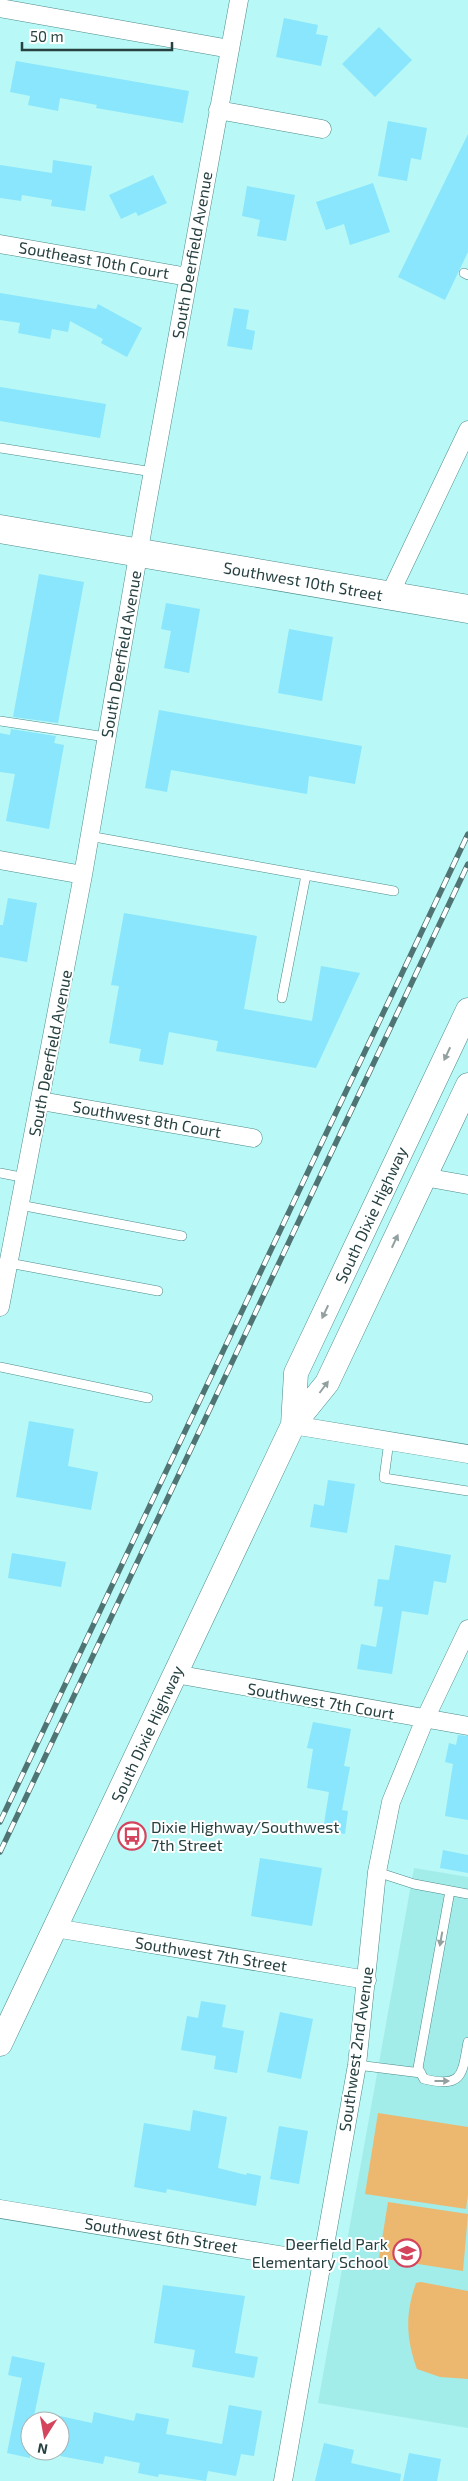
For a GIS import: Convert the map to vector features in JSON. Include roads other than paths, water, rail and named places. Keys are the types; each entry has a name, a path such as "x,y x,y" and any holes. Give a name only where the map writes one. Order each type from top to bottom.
{"main road":[{"name":"Southwest 10th Street","path":"0,529 468,609"},
{"name":"South Dixie Highway","path":"293,1425 296,1373 468,1010"},
{"name":"South Dixie Highway","path":"0,2044 293,1425 328,1383 468,1085"}],"street":[{"name":"South Deerfield Avenue","path":"0,1307 7,1255 26,1178 83,875 152,472 239,0"},
{"path":"0,8 230,49"},
{"path":"218,110 322,129"},
{"name":"Southeast 10th Court","path":"0,244 188,276"},
{"path":"389,596 468,430"},
{"path":"0,860 83,875"},
{"name":"Southwest 8th Court","path":"41,1101 254,1138"},
{"path":"424,1178 468,1185"},
{"path":"293,1425 468,1454"},
{"name":"Southwest 2nd Avenue","path":"283,2481 358,2064 377,1872 391,1802 425,1719 468,1630"},
{"name":"Southwest 7th Court","path":"175,1674 468,1726"},
{"name":"Southwest 7th Street","path":"55,1928 367,1980"},
{"name":"Southwest 6th Street","path":"0,2209 321,2262"}],"lane":[{"path":"0,448 152,472"},
{"path":"0,721 106,737"},
{"path":"89,836 394,891"},
{"path":"282,998 306,875"},
{"path":"0,1173 26,1178"},
{"path":"20,1205 182,1236"},
{"path":"7,1255 158,1291"},
{"path":"0,1366 148,1398"},
{"path":"389,1441 384,1478 468,1491"},
{"path":"377,1872 414,1884 468,1894"},
{"path":"450,1891 418,2068 424,2079 439,2082 453,2081 463,2073 468,2042"},
{"path":"358,2064 421,2073"}],"railway":[{"path":"0,1822 468,834"},
{"path":"0,1852 468,864"}],"place":[{"name":"Dixie Highway/Southwest 7th Street","path":"132,1836"},
{"name":"Deerfield Park Elementary School","path":"407,2253"}]}
